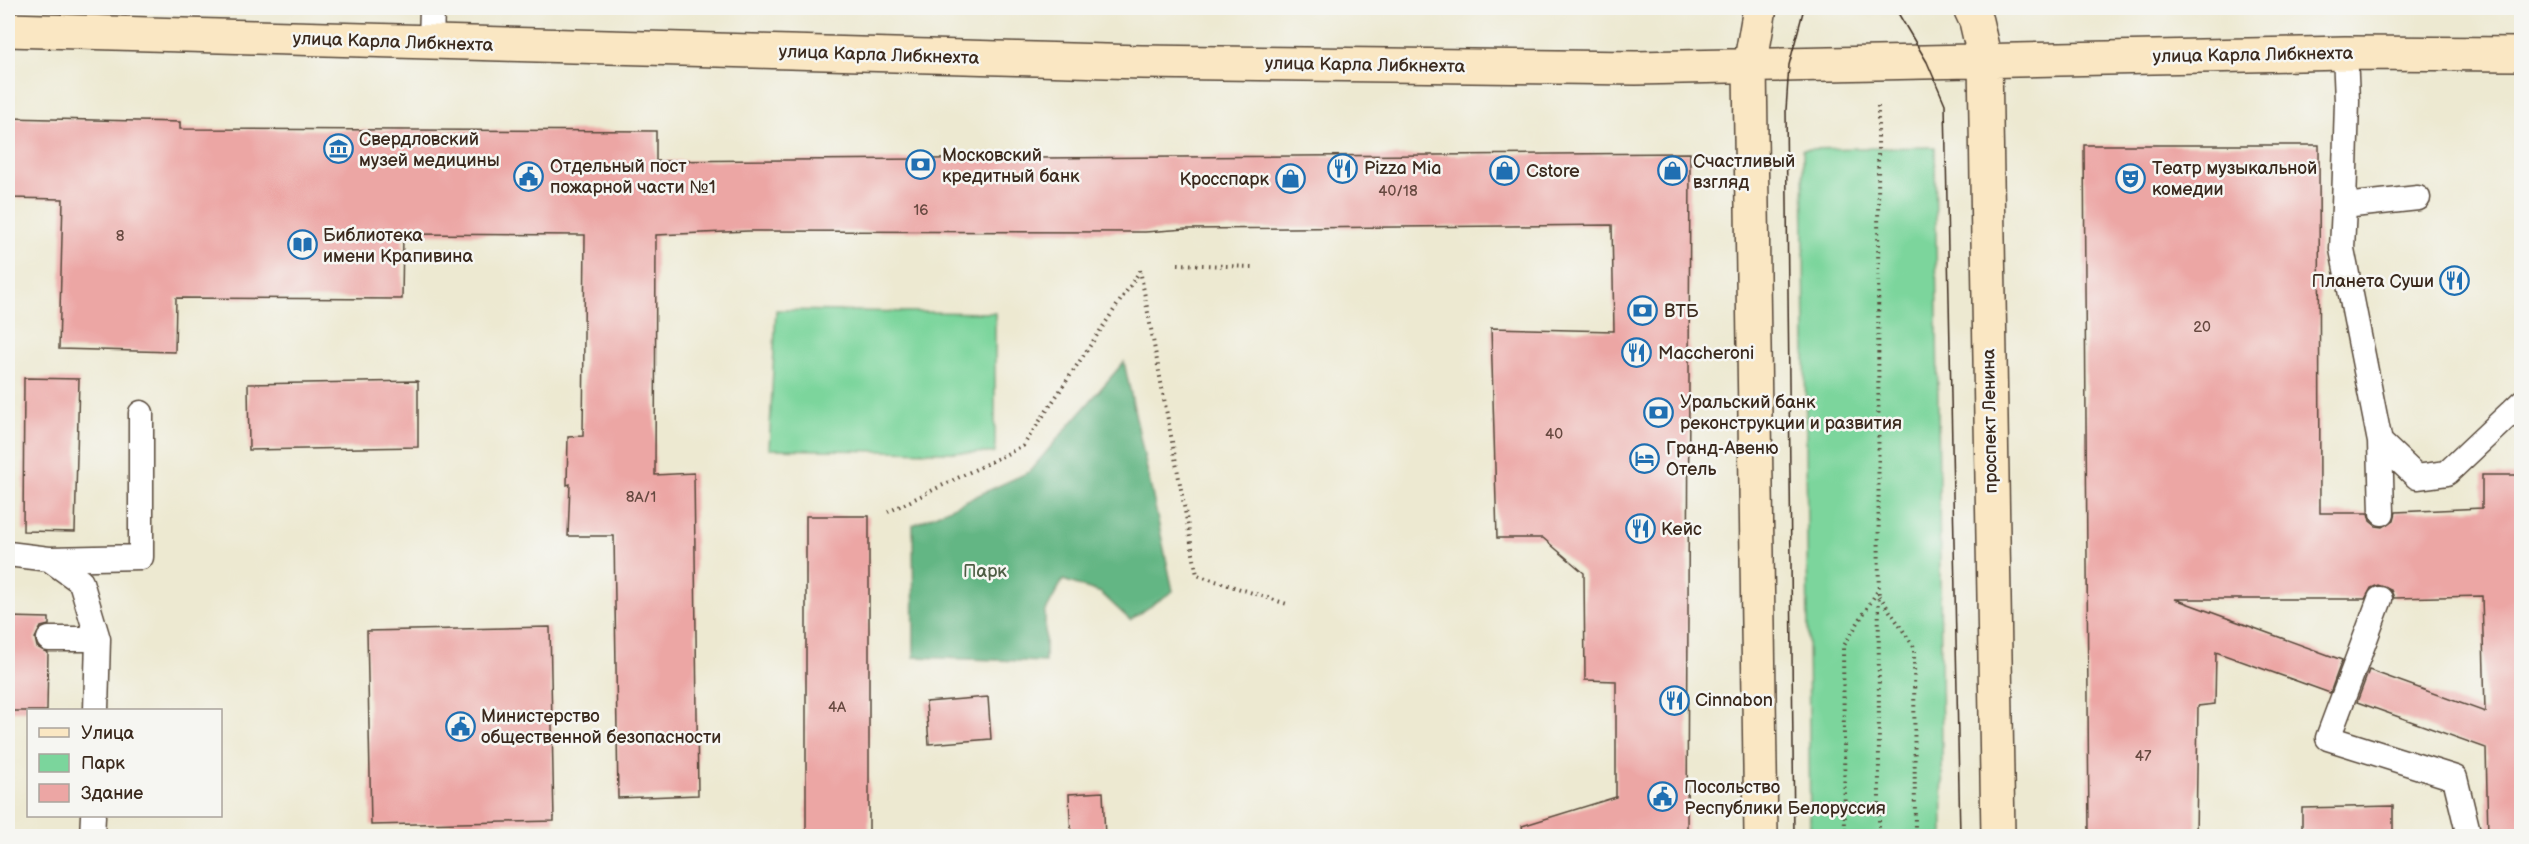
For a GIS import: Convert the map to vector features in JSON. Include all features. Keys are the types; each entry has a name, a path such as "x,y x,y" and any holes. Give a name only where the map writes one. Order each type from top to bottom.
{"main road":[{"path":"1760,8 1750,66 1761,837"},
{"name":"проспект Ленина","path":"1970,8 1976,21 1985,60 1998,837"},
{"name":"улица Карла Либкнехта","path":"8,30 1141,62 1636,68 2345,52 2522,54"}],"lane":[{"path":"431,43 432,8"},
{"path":"2345,52 2347,101 2342,249 2380,442 2382,513"},
{"path":"2344,206 2418,198"},
{"path":"2380,442 2417,477 2446,473 2522,402"},
{"path":"8,554 49,559 141,557 141,413"},
{"path":"49,559 81,582 98,639 96,709"},
{"path":"2380,599 2328,738 2455,778 2469,837"},
{"path":"48,639 98,639"},
{"path":"92,837 93,817"}],"path":[{"path":"1878,106 1879,837"},
{"path":"1178,264 1253,267"},
{"path":"888,512 1023,446 1140,270 1197,575 1287,604"},
{"path":"1845,837 1844,647 1877,592"},
{"path":"1877,592 1914,647 1915,837"}],"green space":[{"path":"1935,147 1943,836 1810,836 1803,149"},
{"path":"776,310 995,313 995,453 769,449"},
{"name":"Парк","path":"1124,362 1173,591 1130,620 1101,593 1063,580 1045,613 1045,662 914,657 913,525 1029,472"}],"building":[{"path":"8,118 180,122 180,129 656,131 656,161 1690,153 1687,837 1617,837 1617,832 1524,837 1522,826 1616,797 1616,681 1585,680 1584,573 1543,538 1497,538 1491,328 1614,331 1612,225 1186,229 1145,232 748,231 656,235 655,475 694,473 698,795 618,798 614,536 568,536 570,484 567,485 568,437 583,436 585,235 403,234 402,299 176,298 175,352 59,349 63,199 8,198"},
{"path":"2084,145 2319,145 2320,513 2368,513 2370,521 2376,526 2383,527 2394,520 2396,512 2482,508 2482,475 2522,475 2522,836 2488,836 2486,748 2357,702 2369,670 2485,712 2482,596 2394,598 2391,590 2378,585 2371,588 2365,599 2175,599 2342,660 2330,693 2216,652 2215,704 2198,706 2196,837 2089,837"},
{"path":"24,378 79,379 75,532 23,531"},
{"path":"418,381 418,447 249,450 248,384"},
{"path":"806,516 869,516 869,837 806,837"},
{"path":"8,617 49,618 49,625 41,627 35,638 37,647 48,653 47,709 8,711"},
{"name":"Министерство общественной безопасности","path":"550,627 554,821 371,825 367,631"},
{"path":"988,697 991,739 929,744 926,702"},
{"path":"1103,792 1105,837 1071,837 1069,794"},
{"path":"2393,806 2393,837 2302,837 2302,808"}],"tram line":[{"path":"1794,836 1786,110 1789,65 1804,8"},
{"path":"1895,8 1927,62 1945,104 1960,836"}],"place":[{"name":"Свердловский музей медицины","path":"338,149"},
{"name":"Московский кредитный банк","path":"921,165"},
{"name":"Pizza Mia","path":"1343,168"},
{"name":"Cstore","path":"1505,171"},
{"name":"Счастливый взгляд","path":"1672,171"},
{"name":"Отдельный пост пожарной части №1","path":"529,176"},
{"name":"Театр музыкальной комедии","path":"2131,178"},
{"name":"Кросспарк","path":"1290,179"},
{"name":"Библиотека имени Крапивина","path":"302,245"},
{"name":"Планета Суши","path":"2455,281"},
{"name":"ВТБ","path":"1643,311"},
{"name":"Maccheroni","path":"1637,353"},
{"name":"Уральский банк реконструкции и развития","path":"1659,412"},
{"name":"Гранд-Авеню Отель","path":"1645,458"},
{"name":"Кейс","path":"1640,529"},
{"name":"Cinnabon","path":"1674,700"},
{"name":"Министерство общественной безопасности","path":"460,726"},
{"name":"Посольство Республики Белоруссия","path":"1663,797"}]}
